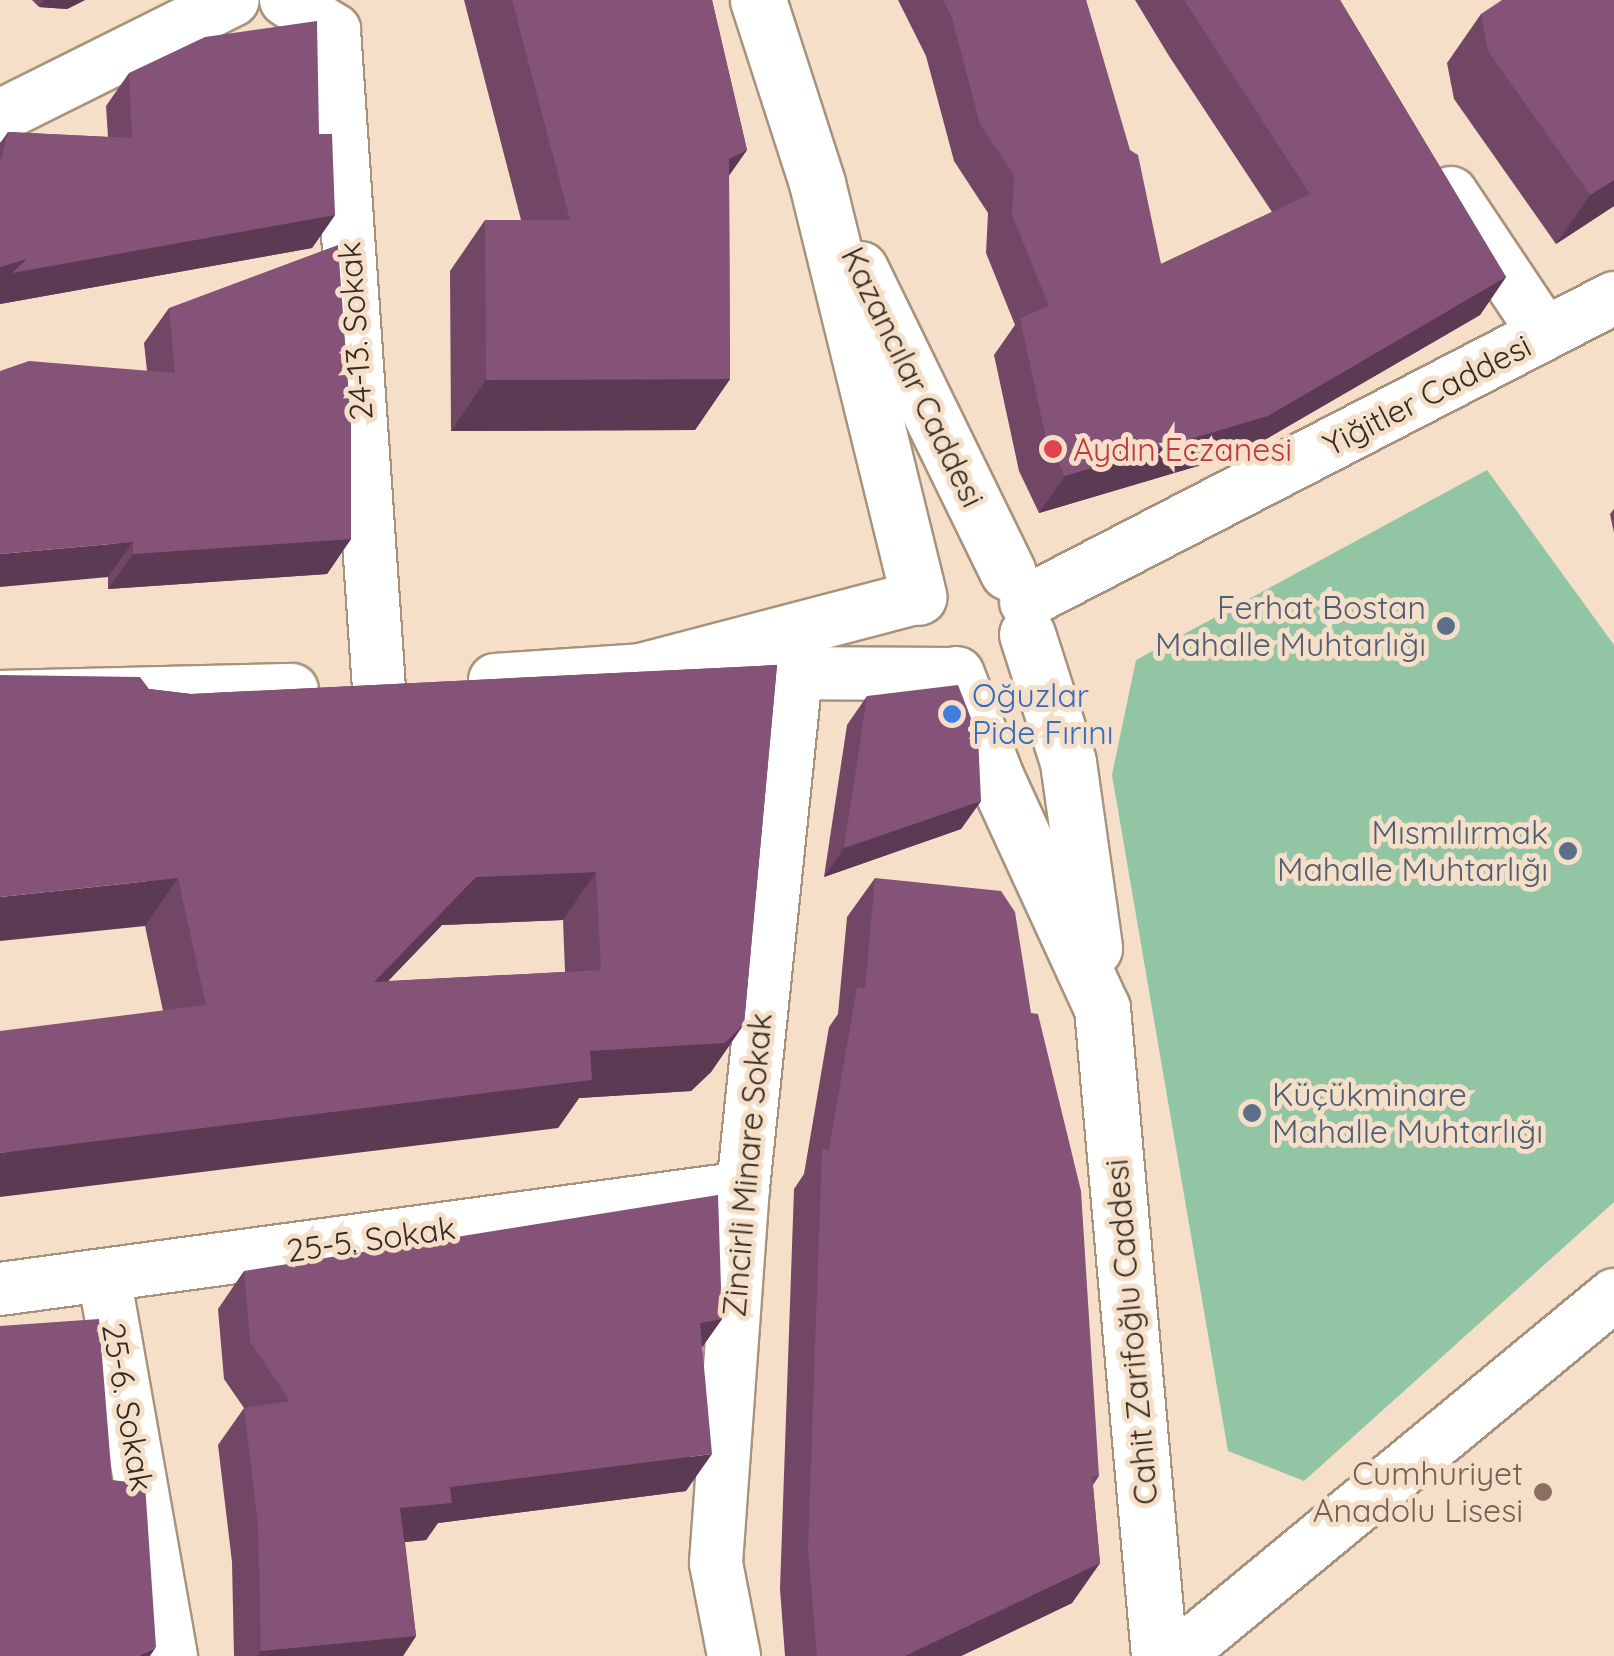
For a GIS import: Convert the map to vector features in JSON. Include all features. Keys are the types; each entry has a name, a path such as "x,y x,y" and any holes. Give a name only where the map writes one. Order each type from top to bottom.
{"main road":[{"name":"Kazancılar Caddesi","path":"758,0 817,183 919,597"},
{"name":"Kazancılar Caddesi","path":"817,183 1020,603"},
{"path":"960,563 1020,603 1015,656 993,672 956,674 930,656 919,635 919,597 940,570 960,563"},
{"name":"Cahit Zarifoğlu Caddesi","path":"1020,603 1068,762 1102,1008 1159,1656"},
{"name":"Cahit Zarifoğlu Caddesi","path":"956,674 997,780 1102,1008"}],"street":[{"path":"0,116 234,0"},
{"name":"24-13. Sokak","path":"286,0 334,30 380,688"},
{"path":"1429,159 1545,334"},
{"name":"Yiğitler Caddesi","path":"1020,603 1614,298"},
{"path":"641,670 919,597"},
{"path":"0,698 380,688 641,670 956,674"},
{"name":"Zincirli Minare Sokak","path":"734,1656 716,1563 742,1188 796,674"},
{"name":"25-5. Sokak","path":"0,1289 742,1188"},
{"name":"25-6. Sokak","path":"104,1276 172,1656"},
{"path":"1177,1656 1614,1295"}],"green space":[{"path":"1487,470 1614,645 1614,1202 1304,1481 1228,1451 1112,775 1136,660"}],"building":[{"path":"512,0 712,0 747,150 729,159 730,379 486,380 485,220 570,220"},
{"path":"943,0 1086,0 1130,150 1138,155 1161,264 1310,194 1184,0 1340,0 1506,277 1268,416 1065,476 1045,434 1020,318 1049,306 1012,215 1014,175 980,124 952,18"},
{"path":"1502,0 1614,0 1614,180 1590,195 1488,51 1481,14"},
{"path":"317,21 319,134 332,134 335,215 12,273 27,259 0,267 0,164 8,132 132,138 129,73 205,37"},
{"path":"338,245 351,424 351,539 133,554 133,542 0,554 0,371 29,361 175,373 169,308"},
{"path":"777,665 744,1024 725,1043 590,1051 592,1080 0,1153 0,1031 206,1005 178,878 0,897 0,675 140,677 149,689 191,694","holes":["596,872 601,970 374,982 476,877"]},
{"path":"958,685 978,736 981,801 844,848 867,696"},
{"path":"875,878 1001,891 1015,912 1031,1013 1038,1014 1081,1191 1099,1476 1092,1476 1100,1563 905,1656 817,1656 808,1549 822,1149 829,1150 857,987 865,988"},
{"path":"718,1195 722,1319 700,1323 712,1454 450,1487 452,1503 400,1508 416,1636 261,1651 258,1525 244,1408 290,1401 250,1342 244,1271"},
{"path":"99,1319 112,1480 145,1484 156,1647 138,1656 0,1656 0,1326"}],"place":[{"name":"Aydın Eczanesi","path":"1053,449"},
{"name":"Ferhat Bostan Mahalle Muhtarlığı","path":"1446,626"},
{"name":"Oğuzlar Pide Fırını","path":"952,714"},
{"name":"Mısmılırmak Mahalle Muhtarlığı","path":"1568,851"},
{"name":"Küçükminare Mahalle Muhtarlığı","path":"1252,1113"},
{"name":"Cumhuriyet Anadolu Lisesi","path":"1543,1492"}]}
